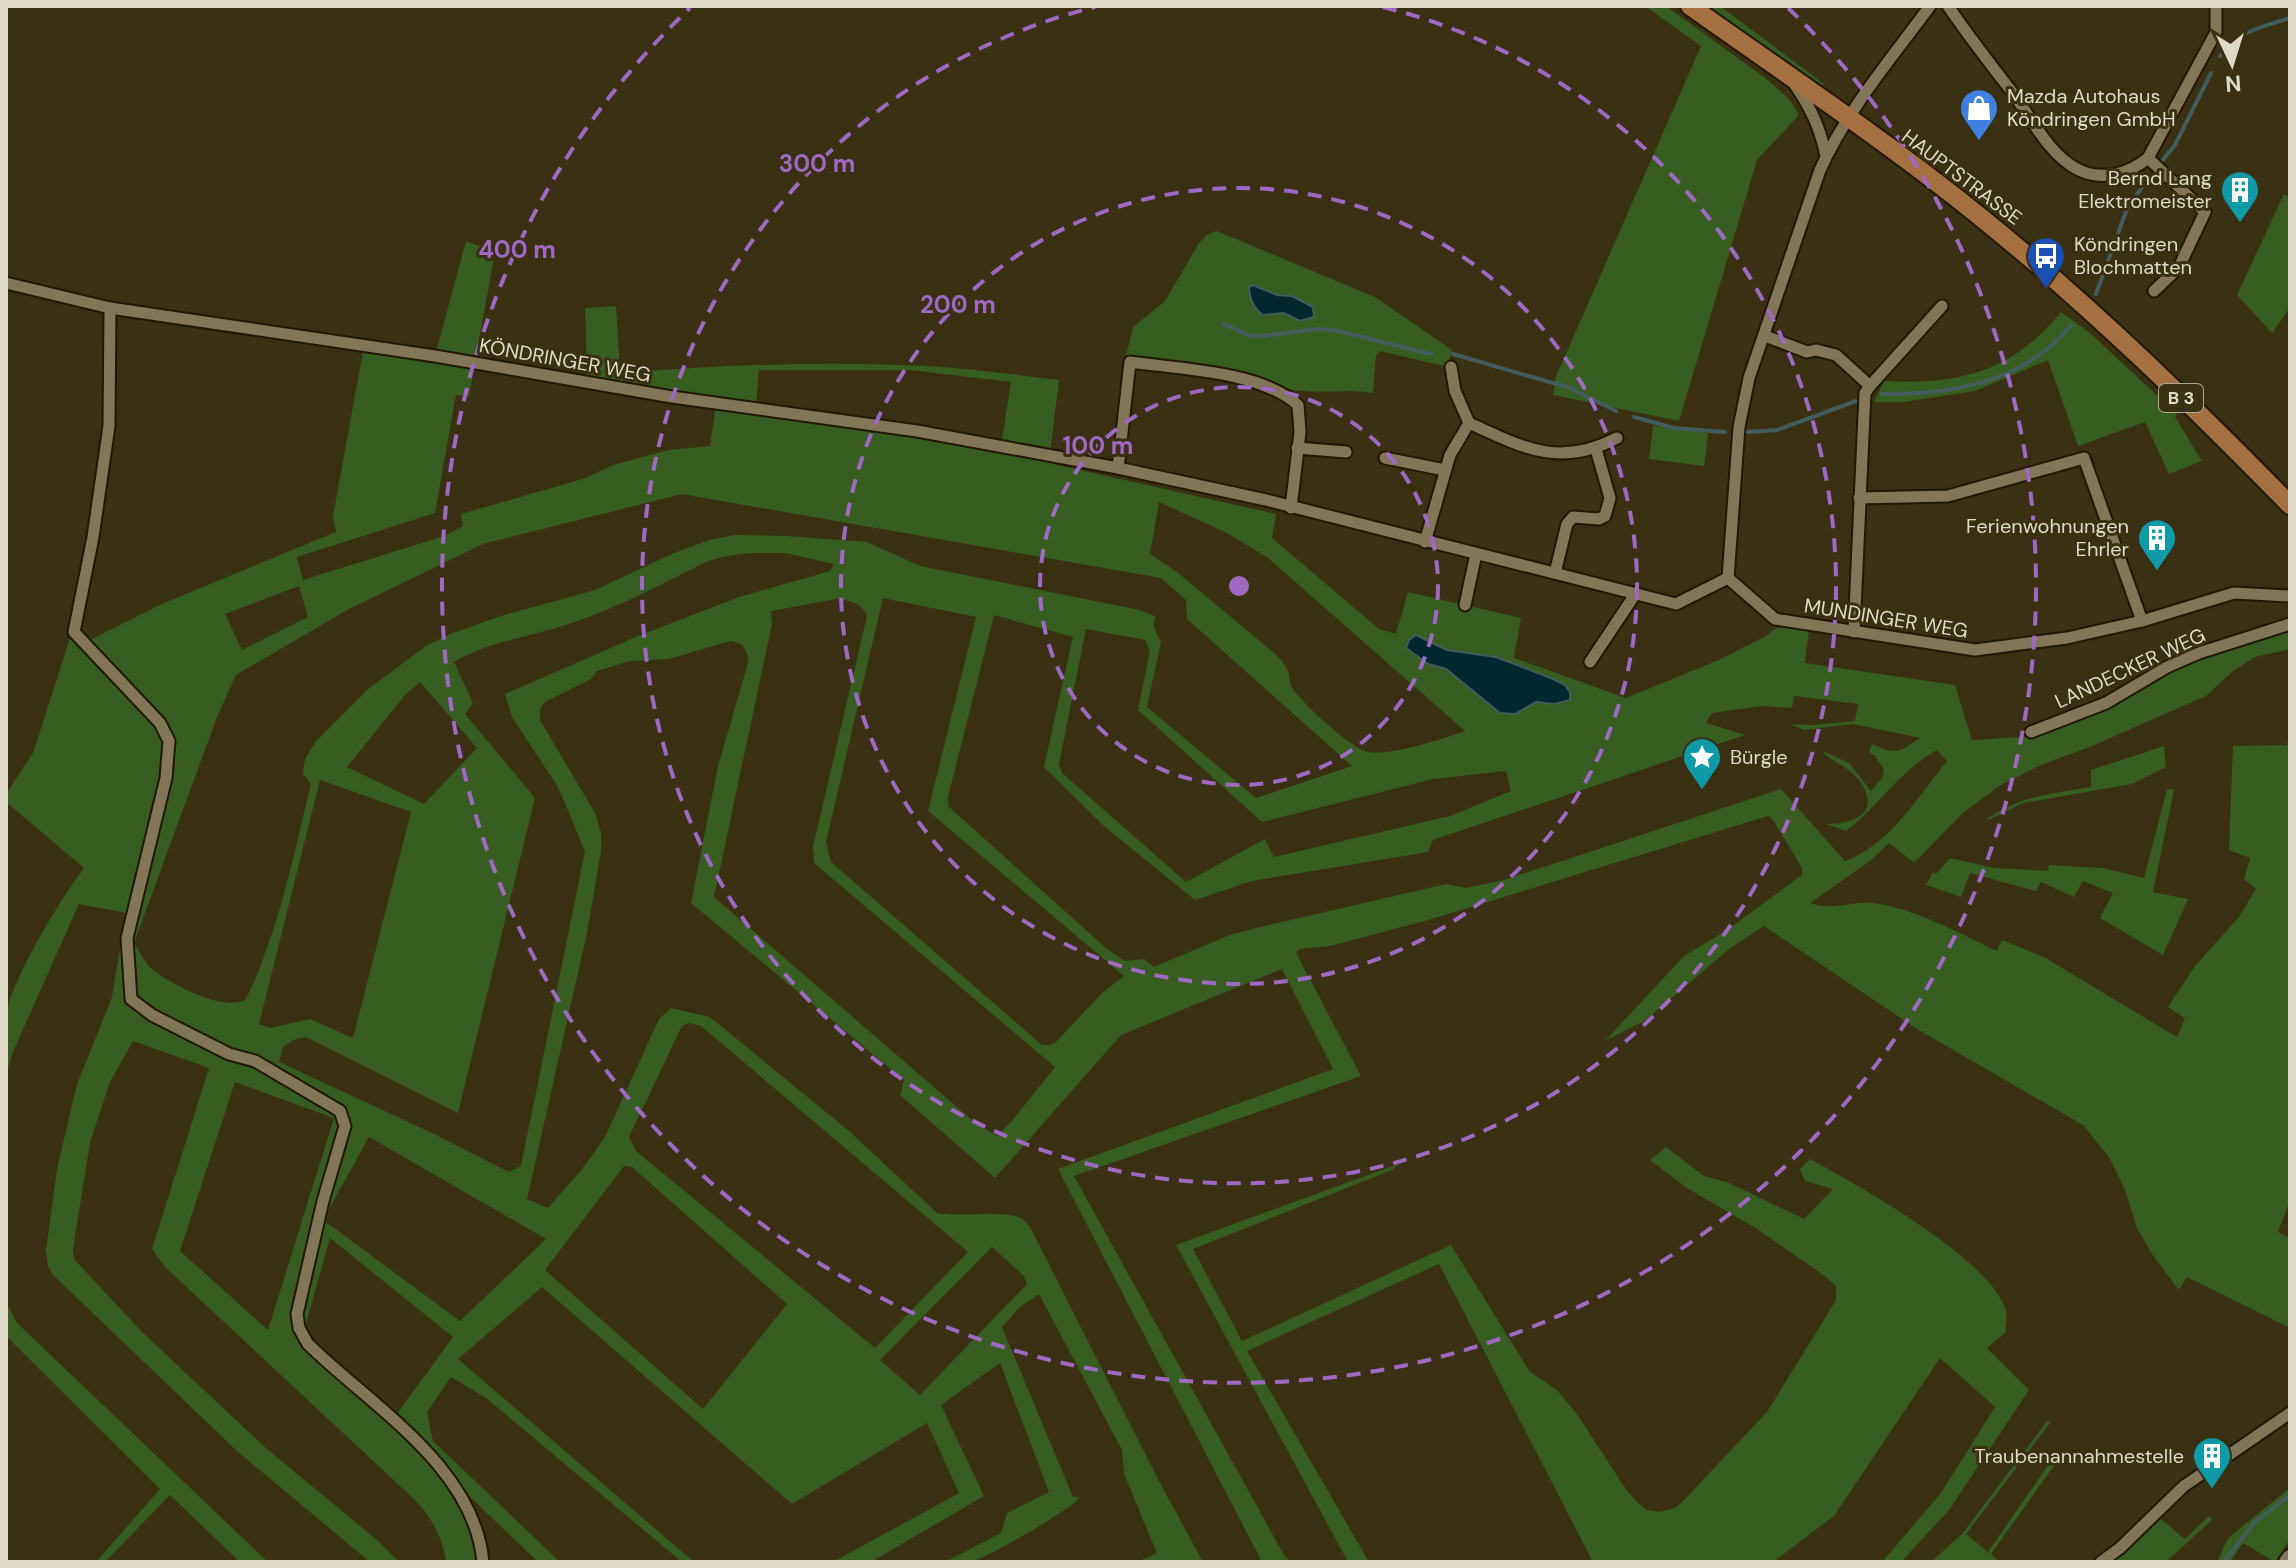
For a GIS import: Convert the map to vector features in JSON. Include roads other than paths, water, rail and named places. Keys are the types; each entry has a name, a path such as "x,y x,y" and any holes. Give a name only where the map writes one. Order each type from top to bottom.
{"main road":[{"name":"B 3","path":"1690,6 1848,119"},
{"name":"HAUPTSTRASSE","path":"1848,119 2019,249 2146,364 2290,505"}],"street":[{"path":"1291,508 1298,405 1286,394 1236,377 1130,362 1118,468 1676,604 1728,578 1739,427 1749,378 1826,157 1848,119 1930,6"},
{"path":"1948,6 2053,149 2076,169 2093,175 2115,175 2138,167 2148,158 2216,32 2216,6"},
{"path":"1788,76 1811,108 1826,157"},
{"path":"2148,158 2205,212 2179,267 2154,291"},
{"name":"KÖNDRINGER WEG","path":"6,283 110,308 447,358 672,397 917,431 1118,468"},
{"path":"1854,632 1865,393 1942,306"},
{"path":"110,308 109,426 93,537 74,632 160,723 169,741 166,778 127,938 131,999 152,1015 229,1054 255,1061 340,1111 345,1126 323,1201 297,1314 299,1328 308,1344 400,1425 446,1474 465,1502 476,1526 483,1562"},
{"path":"1765,336 1807,352 1816,350 1836,355 1870,386"},
{"path":"1451,367 1455,391 1469,423 1527,449 1571,454 1596,449 1617,438"},
{"path":"1425,542 1450,455 1469,423"},
{"path":"1297,448 1346,452"},
{"path":"1555,573 1567,524 1573,517 1599,519 1605,516 1610,498 1596,449"},
{"path":"1385,458 1445,470"},
{"path":"1859,498 1948,496 2084,458 2142,621"},
{"path":"1465,605 1476,554"},
{"name":"MUNDINGER WEG","path":"1728,578 1775,619 1975,650 2067,638 2142,621 2234,593 2290,596"},
{"path":"1590,662 1636,593"},
{"name":"LANDECKER WEG","path":"2031,732 2106,703 2167,667 2199,653 2290,624"},
{"path":"2101,1562 2120,1548 2184,1486 2290,1413"}],"water":[{"path":"1253,285 1277,295 1292,296 1313,307 1314,317 1300,321 1284,313 1263,315 1251,299 1249,287"},
{"path":"1416,635 1447,650 1496,657 1551,678 1565,685 1570,692 1570,700 1555,704 1536,702 1515,714 1500,713 1446,669 1428,664 1406,648 1409,640"}],"waterway":[{"path":"2220,56 2242,36 2290,18"},
{"path":"2162,161 2175,145 2211,73"},
{"path":"2096,294 2127,209 2149,177"},
{"path":"1224,324 1250,336 1318,329 1338,331 1431,354"},
{"path":"1882,394 1935,392 1986,381 2032,360 2071,325"},
{"path":"1453,354 1570,388 1616,411"},
{"path":"1746,432 1777,430 1856,401"},
{"path":"1634,417 1674,428 1725,432"},
{"path":"2224,1562 2254,1523 2290,1495"}],"place":[{"name":"Mazda Autohaus Köndringen GmbH","path":"1979,142"},
{"name":"Bernd Lang Elektromeister","path":"2240,224"},
{"name":"Köndringen Blochmatten","path":"2046,290"},
{"name":"Ferienwohnungen Ehrler","path":"2157,572"},
{"name":"Bürgle","path":"1702,791"},
{"name":"Traubenannahmestelle","path":"2212,1490"}]}
